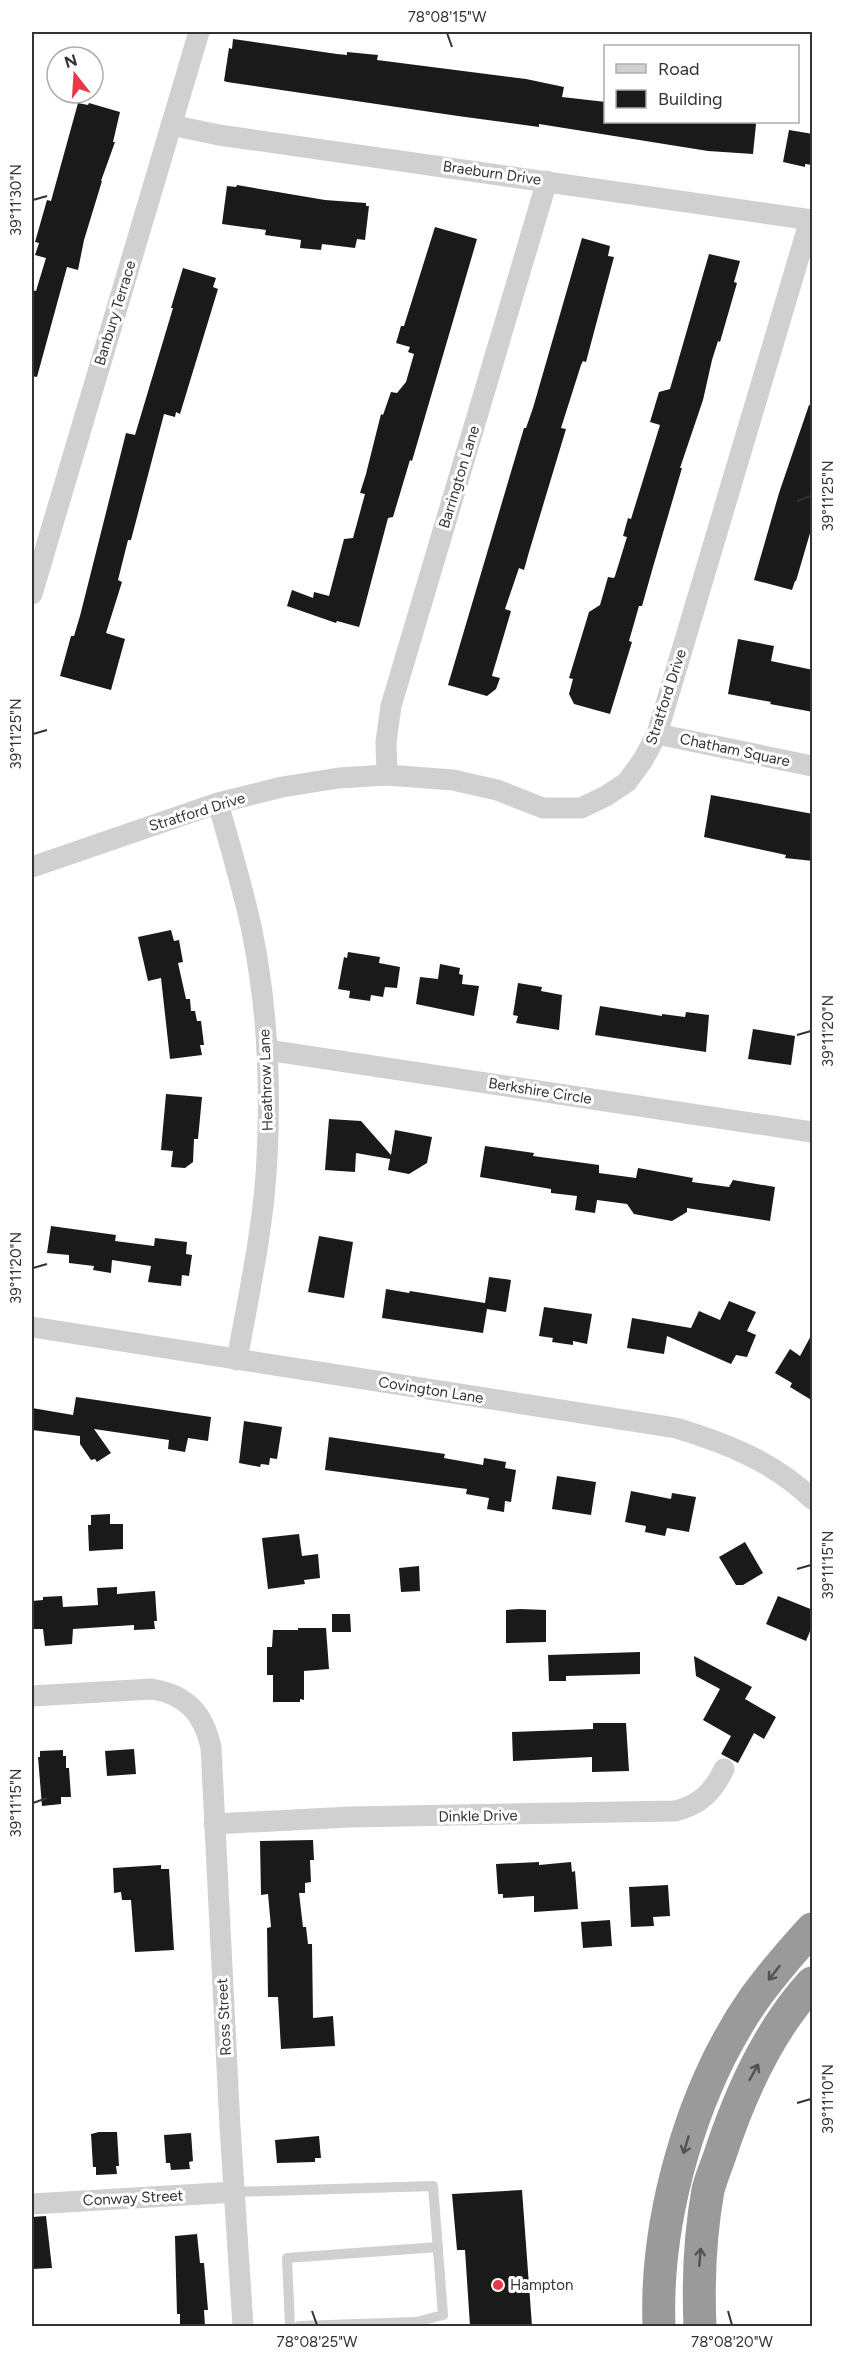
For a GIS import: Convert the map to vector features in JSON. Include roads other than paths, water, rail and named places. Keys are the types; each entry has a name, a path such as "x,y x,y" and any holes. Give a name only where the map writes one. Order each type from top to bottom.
{"highway":[{"path":"660,2326 660,2271 665,2239 678,2172 694,2117 713,2070 754,1999 778,1967 813,1929"},
{"path":"701,2323 699,2271 709,2187 733,2117 748,2082 771,2040 801,1995 813,1983"}],"street":[{"name":"Banbury Terrace","path":"32,594 199,32"},
{"name":"Braeburn Drive","path":"171,125 219,135 811,220"},
{"name":"Barrington Lane","path":"387,775 386,742 391,706 547,181"},
{"name":"Stratford Drive","path":"32,867 218,803 282,787 339,778 387,775 453,780 497,790 543,808 581,808 606,796 627,782 643,760 657,734 811,220"},
{"name":"Chatham Square","path":"657,734 813,766"},
{"name":"Heathrow Lane","path":"218,803 244,893 252,933 263,999 269,1106 266,1171 260,1227 237,1360"},
{"name":"Berkshire Circle","path":"267,1050 813,1132"},
{"name":"Covington Lane","path":"32,1327 676,1428 714,1439 744,1452 778,1472 813,1499"},
{"name":"Ross Street","path":"32,1695 152,1689 166,1691 179,1697 196,1711 207,1729 211,1747 229,2115 243,2326"},
{"name":"Dinkle Drive","path":"214,1824 350,1817 522,1816 675,1811 689,1808 704,1799 716,1785 724,1769"},
{"name":"Conway Street","path":"32,2204 235,2192"}],"lane":[{"path":"235,2192 434,2186 443,2315 416,2324 298,2326"},
{"path":"290,2326 287,2259 438,2247"}],"place":[{"name":"Hampton","path":"498,2285"}]}
